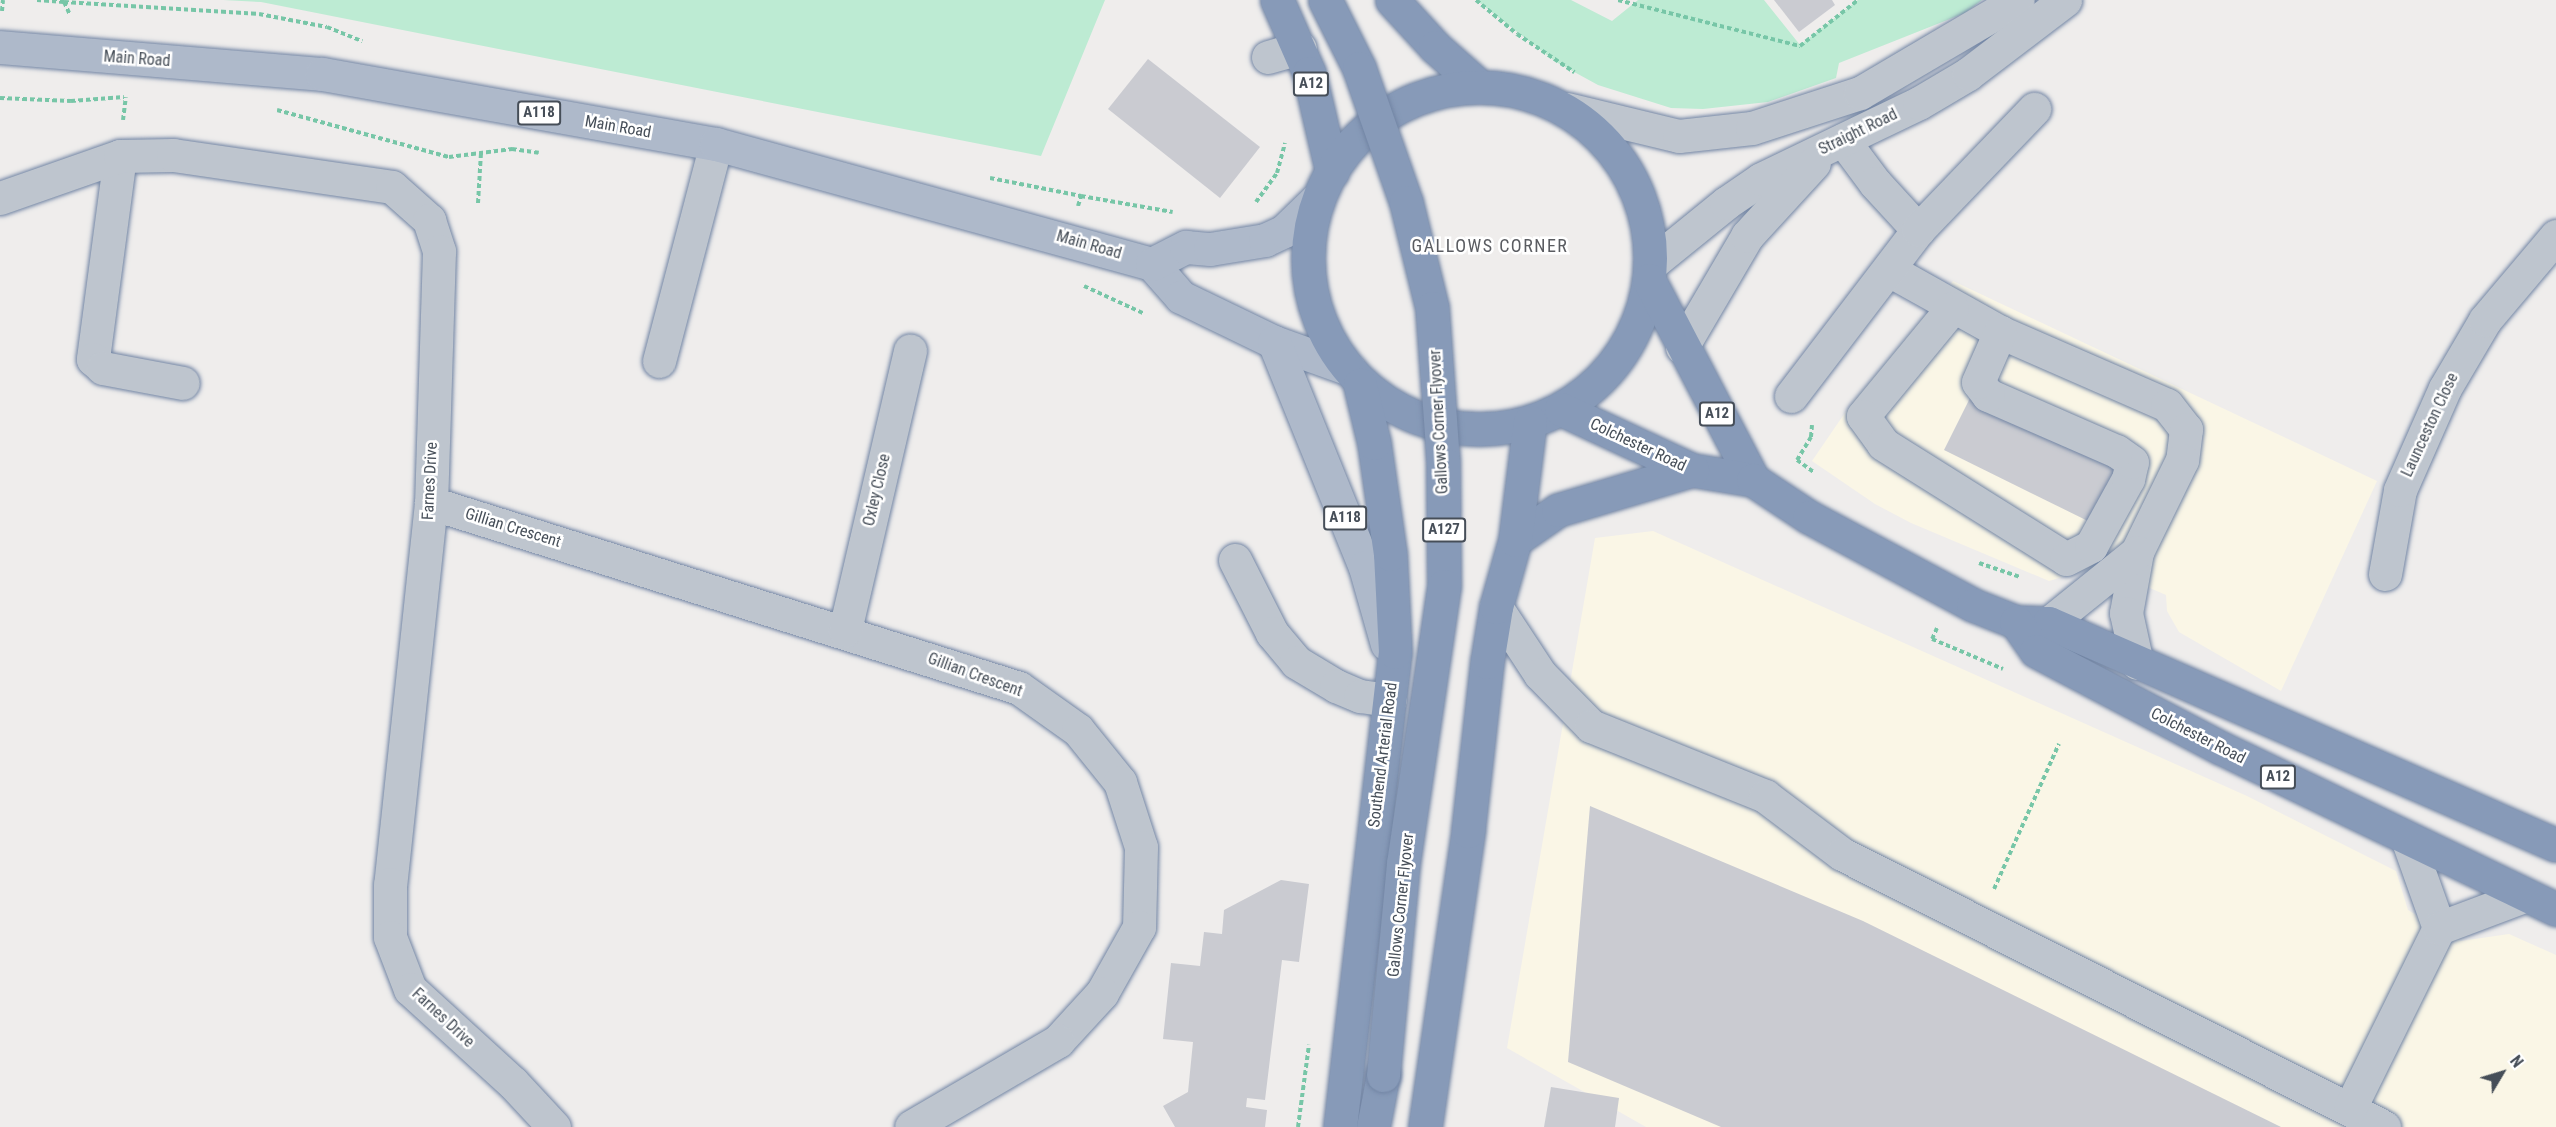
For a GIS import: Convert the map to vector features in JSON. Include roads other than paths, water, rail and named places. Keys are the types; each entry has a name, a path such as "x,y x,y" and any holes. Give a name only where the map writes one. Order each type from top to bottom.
{"highway":[{"name":"A12","path":"1277,0 1299,48 1325,185"},
{"name":"Gallows Corner Flyover","path":"1325,0 1359,68 1406,202 1432,308 1443,463 1444,586 1429,709 1403,864 1383,1075"},
{"path":"1392,0 1435,48 1479,86"},
{"path":"1479,86 1524,92 1567,110 1603,138 1630,175 1647,218 1650,272 1633,333 1615,363 1590,389 1561,409 1530,422 1498,428 1432,422 1354,377 1328,339 1313,297 1309,234 1325,185 1343,153 1381,116 1428,93 1479,86"},
{"name":"Colchester Road","path":"1650,272 1682,347 1753,480"},
{"name":"Southend Arterial Road","path":"1340,1127 1395,652 1394,589 1374,443 1354,377"},
{"name":"Colchester Road","path":"1561,409 1692,470 1753,480 1809,517 1922,579 2016,622 2049,623 2556,845"},
{"path":"1425,1127 1496,607 1515,540 1530,422"},
{"path":"1515,540 1558,510 1692,470"},
{"name":"Colchester Road","path":"2016,622 2036,651 2221,748 2408,841 2461,862 2524,896 2556,909"},
{"name":"A127","path":"1373,1127 1383,1075"},
{"name":"A127","path":"1381,1127 1383,1075"}],"main road":[{"name":"Main Road","path":"0,47 322,74 716,144 1152,264"},
{"path":"1325,185 1293,224 1265,240 1210,249 1186,247 1152,264 1181,297 1274,342 1354,377"},
{"name":"A118","path":"1274,342 1376,602 1386,636 1390,700"}],"street":[{"path":"1567,110 1679,136 1752,128 1860,93 2018,0"},
{"name":"Straight Road","path":"1650,272 1726,203 1761,179 1843,140 1968,74 1999,54 2065,0"},
{"path":"1268,57 1299,48"},
{"path":"1791,396 1918,230 2034,109"},
{"path":"1682,347 1712,290 1747,236 1789,187 1843,140 1875,183 1918,230"},
{"path":"659,361 716,144"},
{"name":"Farnes Drive","path":"0,198 120,156 173,155 392,187 429,220 439,251 431,502 390,884 390,938 410,989 513,1083 554,1127"},
{"path":"120,156 93,359 103,368 183,383"},
{"name":"Launceston Close","path":"2385,574 2400,490 2445,388 2485,320 2556,236"},
{"path":"1889,270 1952,308 2000,332 2167,405 2186,429 2182,459 2137,552 2126,613 2137,663"},
{"path":"1952,308 1863,416 1884,444 2066,560 2091,546 2127,479 2132,462 2116,451 1988,395 1978,382 2000,332"},
{"name":"Oxley Close","path":"845,630 910,350"},
{"name":"Gillian Crescent","path":"431,502 845,630 1019,688 1077,730 1120,782 1141,847 1139,927 1102,993 1058,1041 911,1127"},
{"path":"2049,623 2137,552"},
{"path":"1235,560 1272,633 1296,662 1352,693 1390,700"},
{"path":"1496,607 1540,674 1591,726 1765,796 1842,854 2384,1127"},
{"path":"2408,841 2439,928"},
{"path":"2350,1108 2439,928 2524,896"}],"district":[{"name":"GALLOWS CORNER","path":"1490,246"}]}
